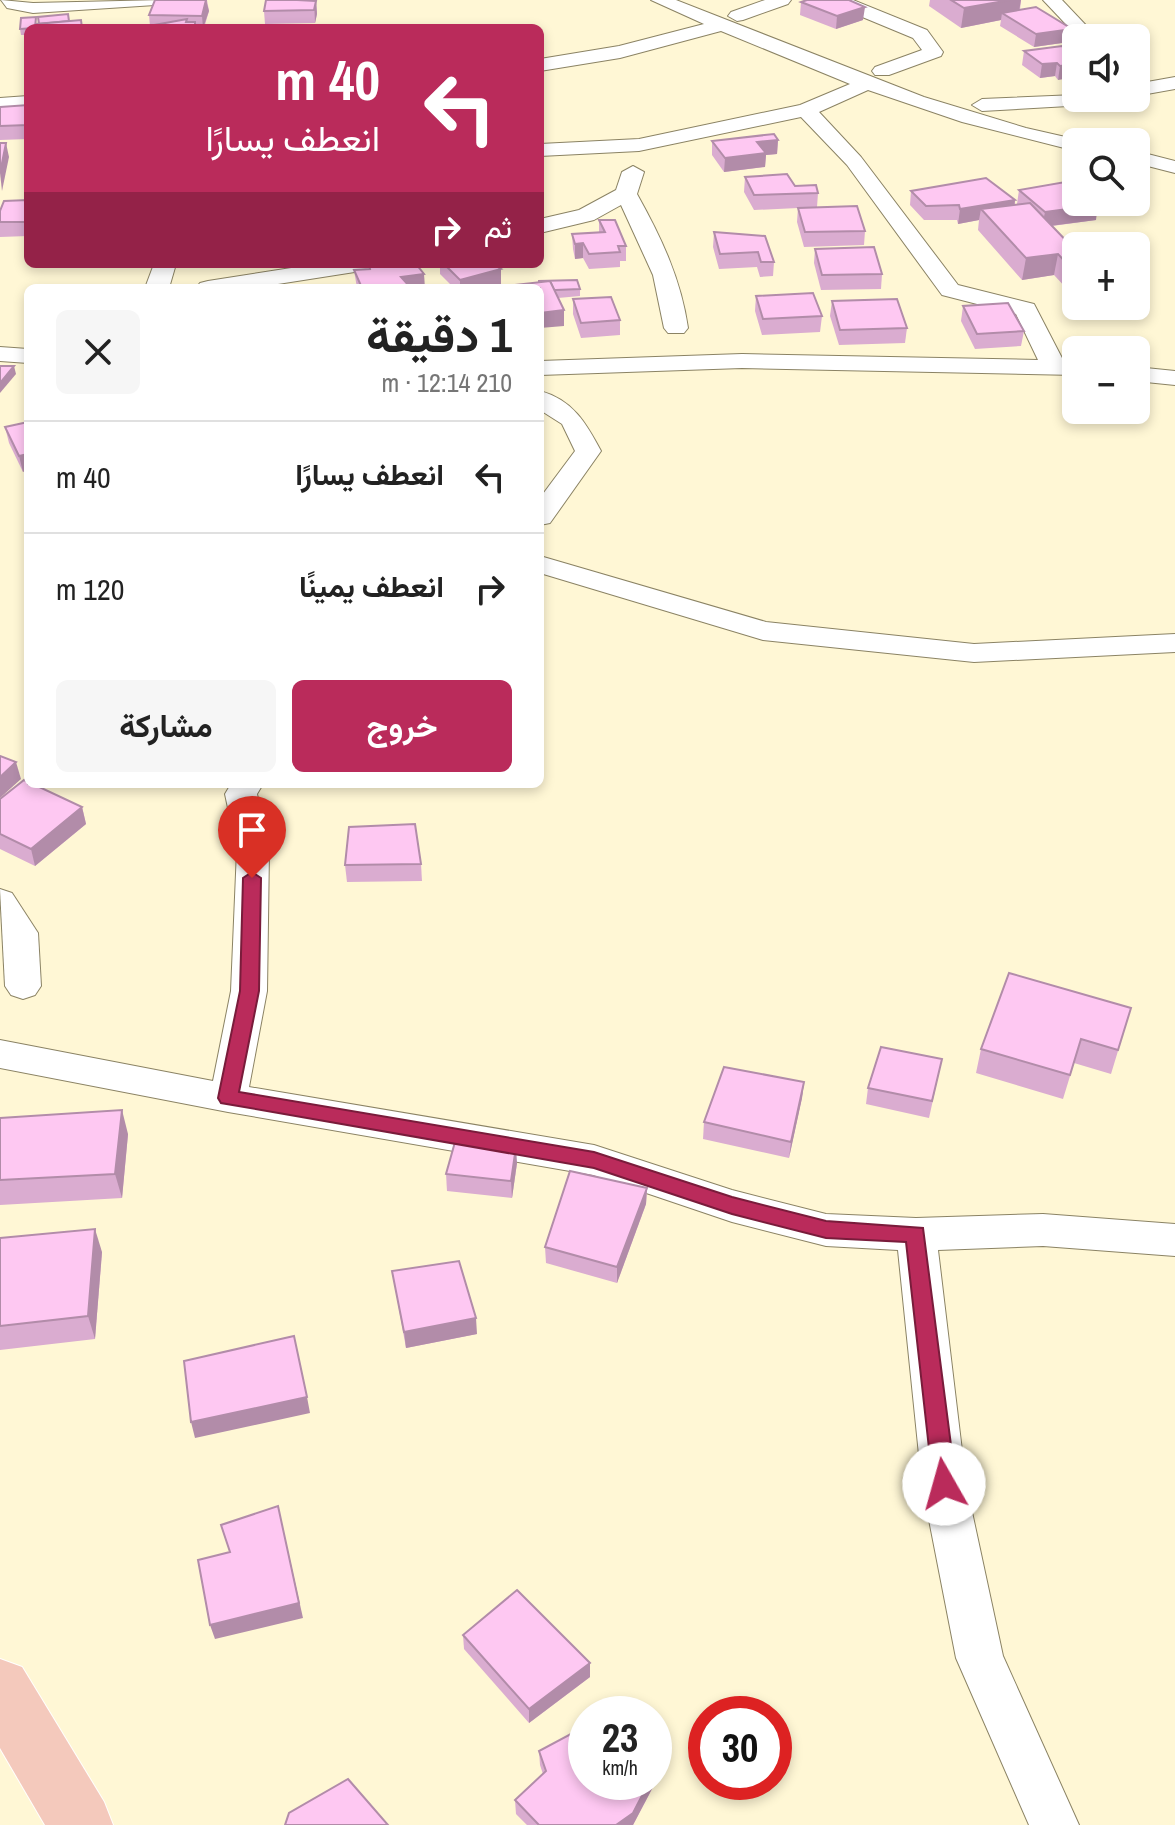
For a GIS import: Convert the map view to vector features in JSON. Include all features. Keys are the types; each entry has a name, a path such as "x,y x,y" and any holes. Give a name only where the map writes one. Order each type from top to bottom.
{"main road":[{"path":"0,1689 81,1825"}],"street":[{"path":"10,0 13,4 33,8 155,0"},
{"path":"660,0 730,21 1027,135 1062,142"},
{"path":"697,0 730,21"},
{"path":"544,64 620,52 730,21 782,0"},
{"path":"544,150 639,145 806,110 934,52 920,34 837,0"},
{"path":"1052,0 1075,24"},
{"path":"875,77 982,105 1062,133"},
{"path":"1150,87 1175,83"},
{"path":"982,105 1062,100"},
{"path":"0,104 24,102"},
{"path":"806,110 854,161 950,290 996,299 1026,309 1062,364"},
{"path":"1044,127 1066,112"},
{"path":"544,225 586,215 626,194 639,145"},
{"path":"1150,161 1175,167"},
{"path":"626,194 657,253 673,296 676,328"},
{"path":"234,284 336,268"},
{"path":"0,354 24,356"},
{"path":"544,368 742,361 1062,367"},
{"path":"1150,375 1175,378"},
{"path":"544,402 572,420 588,451 544,512"},
{"path":"544,565 763,631 974,653 1174,647"},
{"path":"228,1098 249,991 253,850 241,794 245,788"},
{"path":"0,901 21,933 23,986"},
{"path":"0,1054 228,1098 594,1160 732,1206 826,1230 916,1234 1043,1230 1175,1240"},
{"path":"916,1234 944,1484 980,1658 1054,1825"}],"building":[{"path":"155,0 206,0 202,16 149,15"},
{"path":"266,0 316,1 314,10 264,11"},
{"path":"849,0 865,7 837,16 801,2"},
{"path":"951,0 1010,0 964,8"},
{"path":"1036,7 1064,24 1062,30 1036,34 1002,13"},
{"path":"68,14 69,21 39,24 38,17"},
{"path":"36,17 35,24 24,24 24,29 20,29 21,18"},
{"path":"187,19 186,22 195,22 195,24 160,24"},
{"path":"81,20 82,24 36,24"},
{"path":"1062,46 1062,66 1042,64 1024,51"},
{"path":"24,105 24,125 0,126 0,107"},
{"path":"774,134 778,140 757,142 766,153 725,158 712,141"},
{"path":"0,143 6,143 0,173"},
{"path":"787,174 795,186 816,185 818,193 754,195 745,177"},
{"path":"986,178 1015,200 960,209 959,205 926,206 911,191"},
{"path":"1062,183 1062,210 1045,212 1019,190"},
{"path":"24,200 24,222 0,222 4,201"},
{"path":"1030,203 1062,236 1062,258 1058,254 1026,258 981,209"},
{"path":"857,206 865,231 805,232 798,208"},
{"path":"599,220 615,220 626,246 618,246 620,252 589,254 583,243 575,244 572,234 605,232"},
{"path":"714,232 765,236 774,262 761,262 758,252 720,254"},
{"path":"874,247 882,274 822,275 815,249"},
{"path":"419,268 424,274 401,277 407,284 360,284 354,270"},
{"path":"448,268 501,269 460,280"},
{"path":"577,280 580,289 554,290 550,281 538,281"},
{"path":"550,281 564,310 544,312 544,284 523,284"},
{"path":"813,293 822,316 763,319 756,296"},
{"path":"611,297 620,320 581,323 573,299"},
{"path":"897,299 907,328 840,330 832,301"},
{"path":"1008,303 1024,331 977,334 963,306"},
{"path":"0,366 14,366 0,383"},
{"path":"24,423 24,455 19,456 5,427"},
{"path":"0,756 16,762 0,777"},
{"path":"24,780 24,788 42,788 82,807 31,849 0,834 0,799"},
{"path":"415,824 421,864 345,865 349,827"},
{"path":"1009,973 1131,1008 1118,1050 1081,1039 1070,1075 981,1049"},
{"path":"881,1047 942,1059 932,1101 868,1088"},
{"path":"724,1067 804,1082 791,1142 704,1122"},
{"path":"122,1110 115,1174 0,1180 0,1118"},
{"path":"455,1142 516,1147 511,1181 446,1174"},
{"path":"570,1171 647,1188 617,1267 545,1247"},
{"path":"95,1229 88,1316 0,1326 0,1238"},
{"path":"459,1261 476,1318 404,1332 392,1271"},
{"path":"294,1336 307,1397 191,1422 184,1361"},
{"path":"278,1506 299,1603 210,1625 198,1560 230,1552 221,1525"},
{"path":"517,1590 590,1663 529,1709 463,1635"},
{"path":"568,1735 568,1800 640,1800 633,1813 616,1825 539,1825 515,1800 546,1771 539,1751"},
{"path":"348,1779 388,1825 285,1825 289,1813"}],"route":[{"path":"252,878 249,991 228,1098 594,1160 732,1206 826,1230 916,1234 944,1484"}]}
